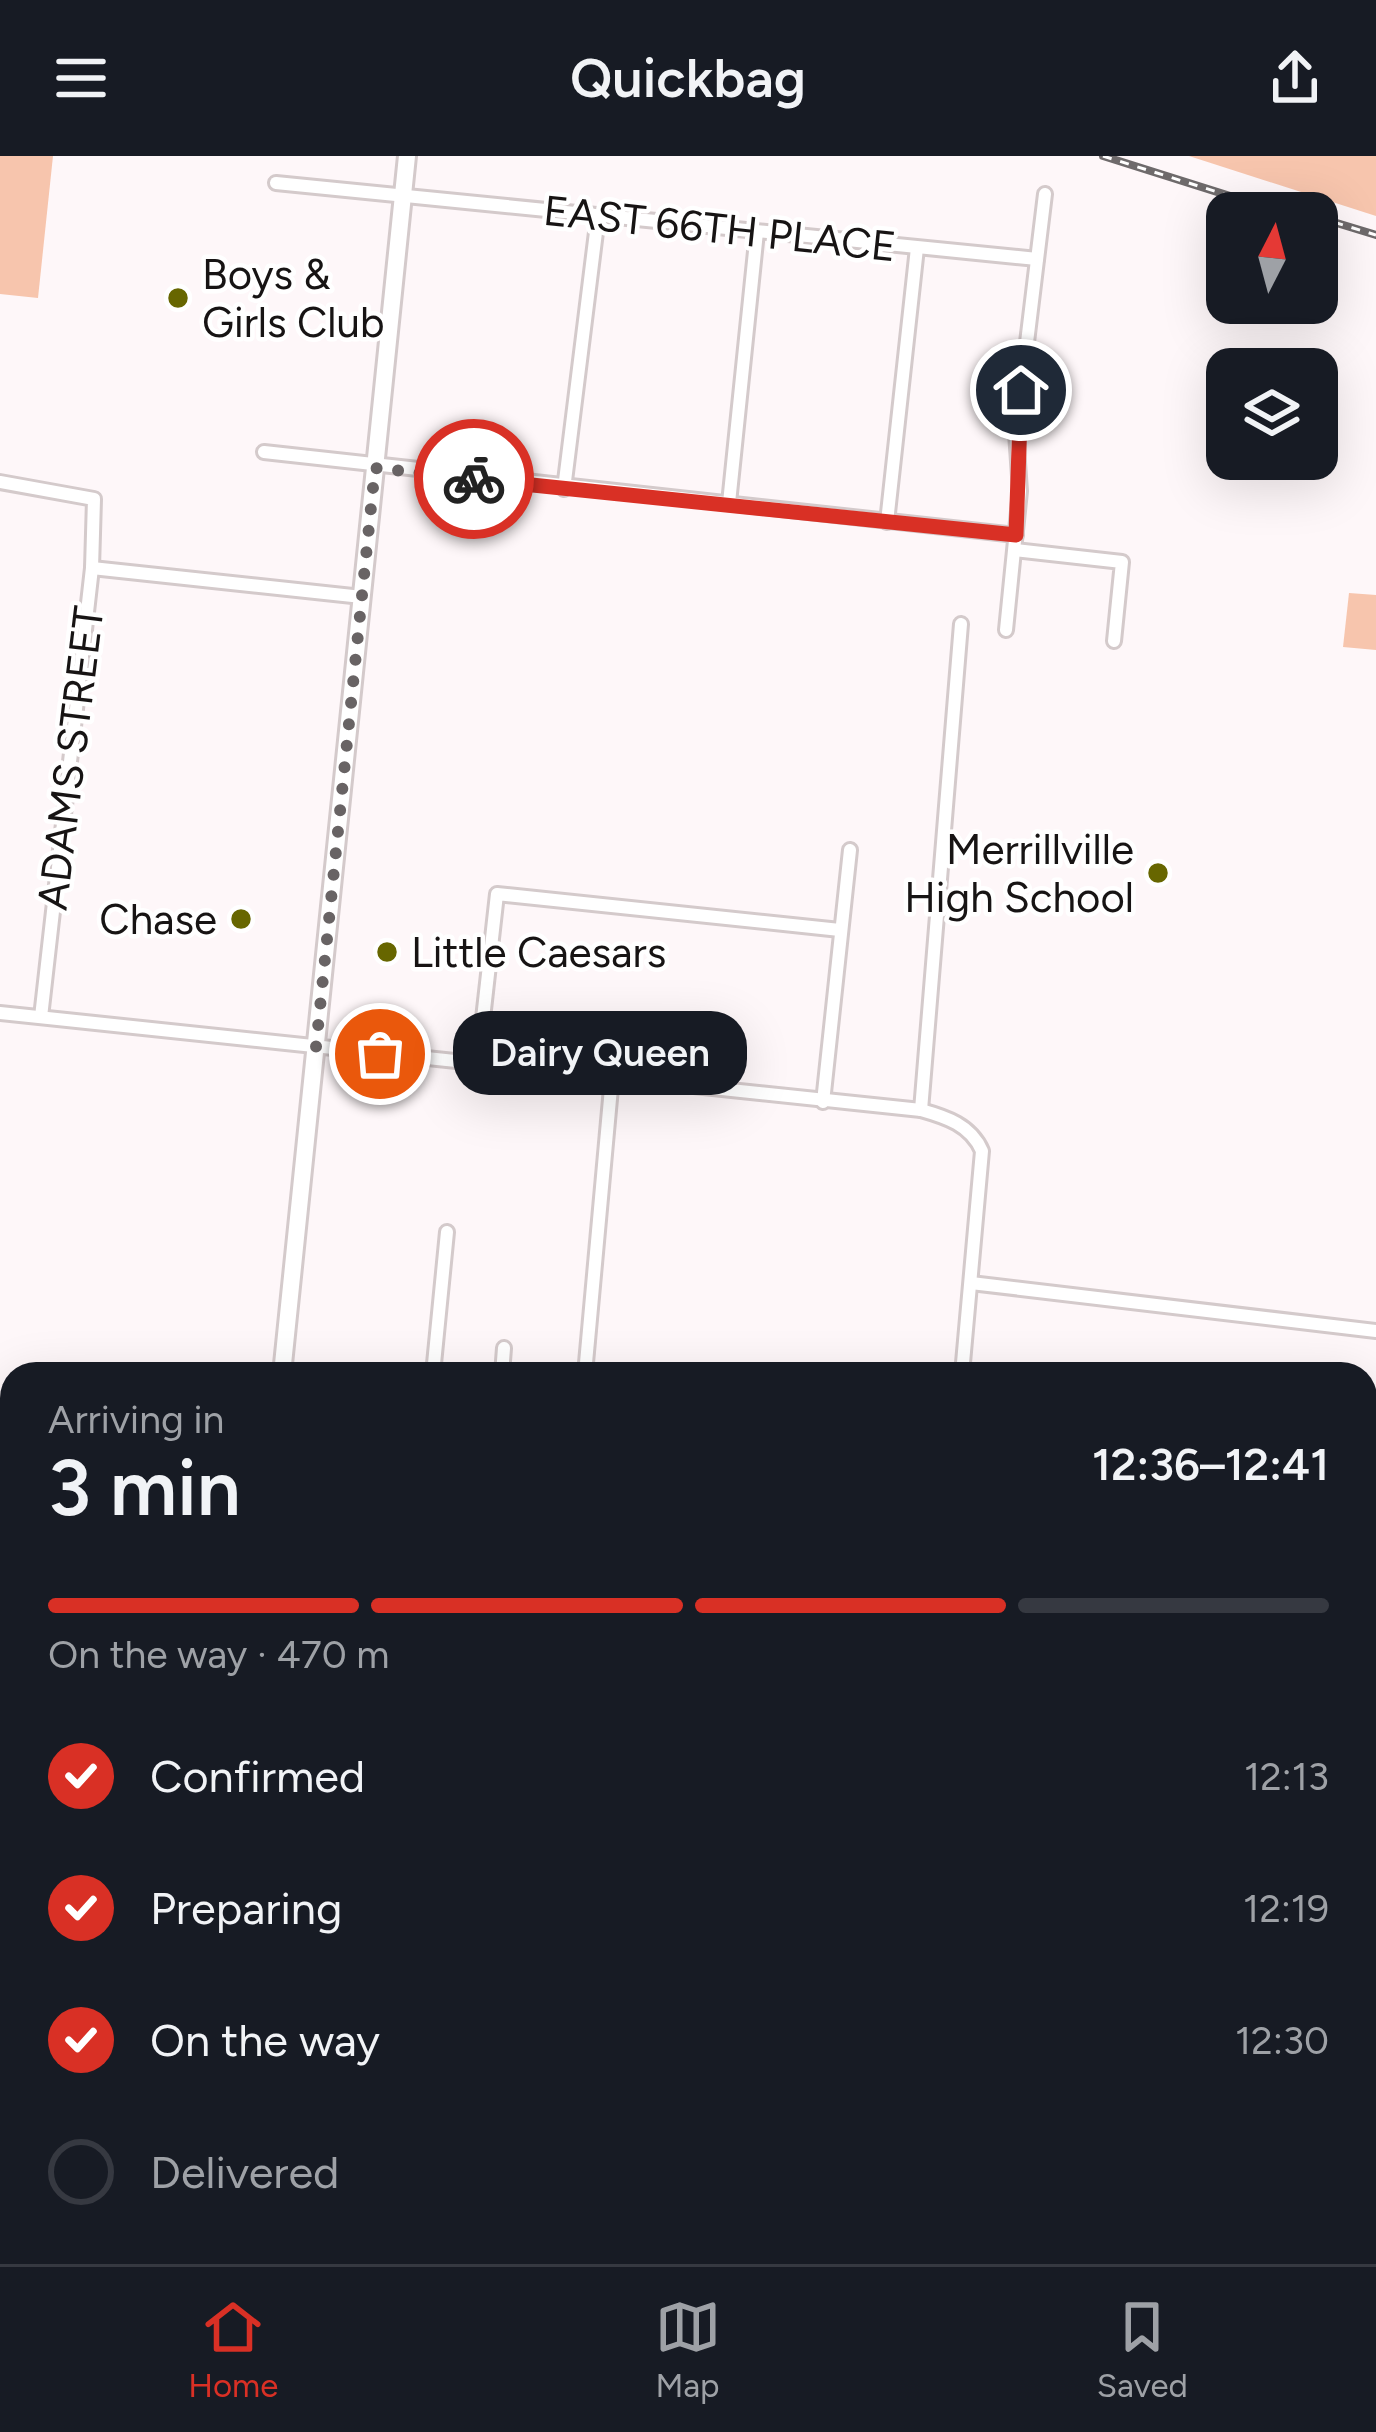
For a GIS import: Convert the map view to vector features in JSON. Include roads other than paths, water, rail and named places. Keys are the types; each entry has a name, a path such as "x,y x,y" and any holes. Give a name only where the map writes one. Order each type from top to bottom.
{"main road":[{"path":"283,1362 407,156"}],"street":[{"name":"EAST 66TH PLACE","path":"276,183 1037,260"},
{"path":"1006,630 1016,535 1016,434 1045,194"},
{"path":"564,489 598,216"},
{"path":"729,503 757,232"},
{"path":"887,522 917,248"},
{"path":"264,452 564,489 1016,535"},
{"name":"ADAMS STREET","path":"0,482 94,499 92,568 41,1016"},
{"path":"1015,550 1122,562 1114,641"},
{"path":"92,568 362,597"},
{"path":"921,1110 961,624"},
{"path":"823,1102 850,850"},
{"path":"478,1064 496,894 840,930"},
{"path":"0,1013 921,1110 950,1119 976,1138 982,1182 963,1362"},
{"path":"586,1362 612,1077"},
{"path":"434,1362 447,1232"},
{"path":"971,1283 1376,1330"},
{"path":"503,1362 504,1348"}],"railway":[{"path":"1103,156 1217,192"},
{"path":"1338,223 1376,235"}],"place":[{"name":"Boys & Girls Club","path":"178,298"},
{"name":"Merrillville High School","path":"1158,873"},
{"name":"Chase","path":"241,919"},
{"name":"Little Caesars","path":"387,952"},
{"name":"Dairy Queen","path":"380,1054"}]}
